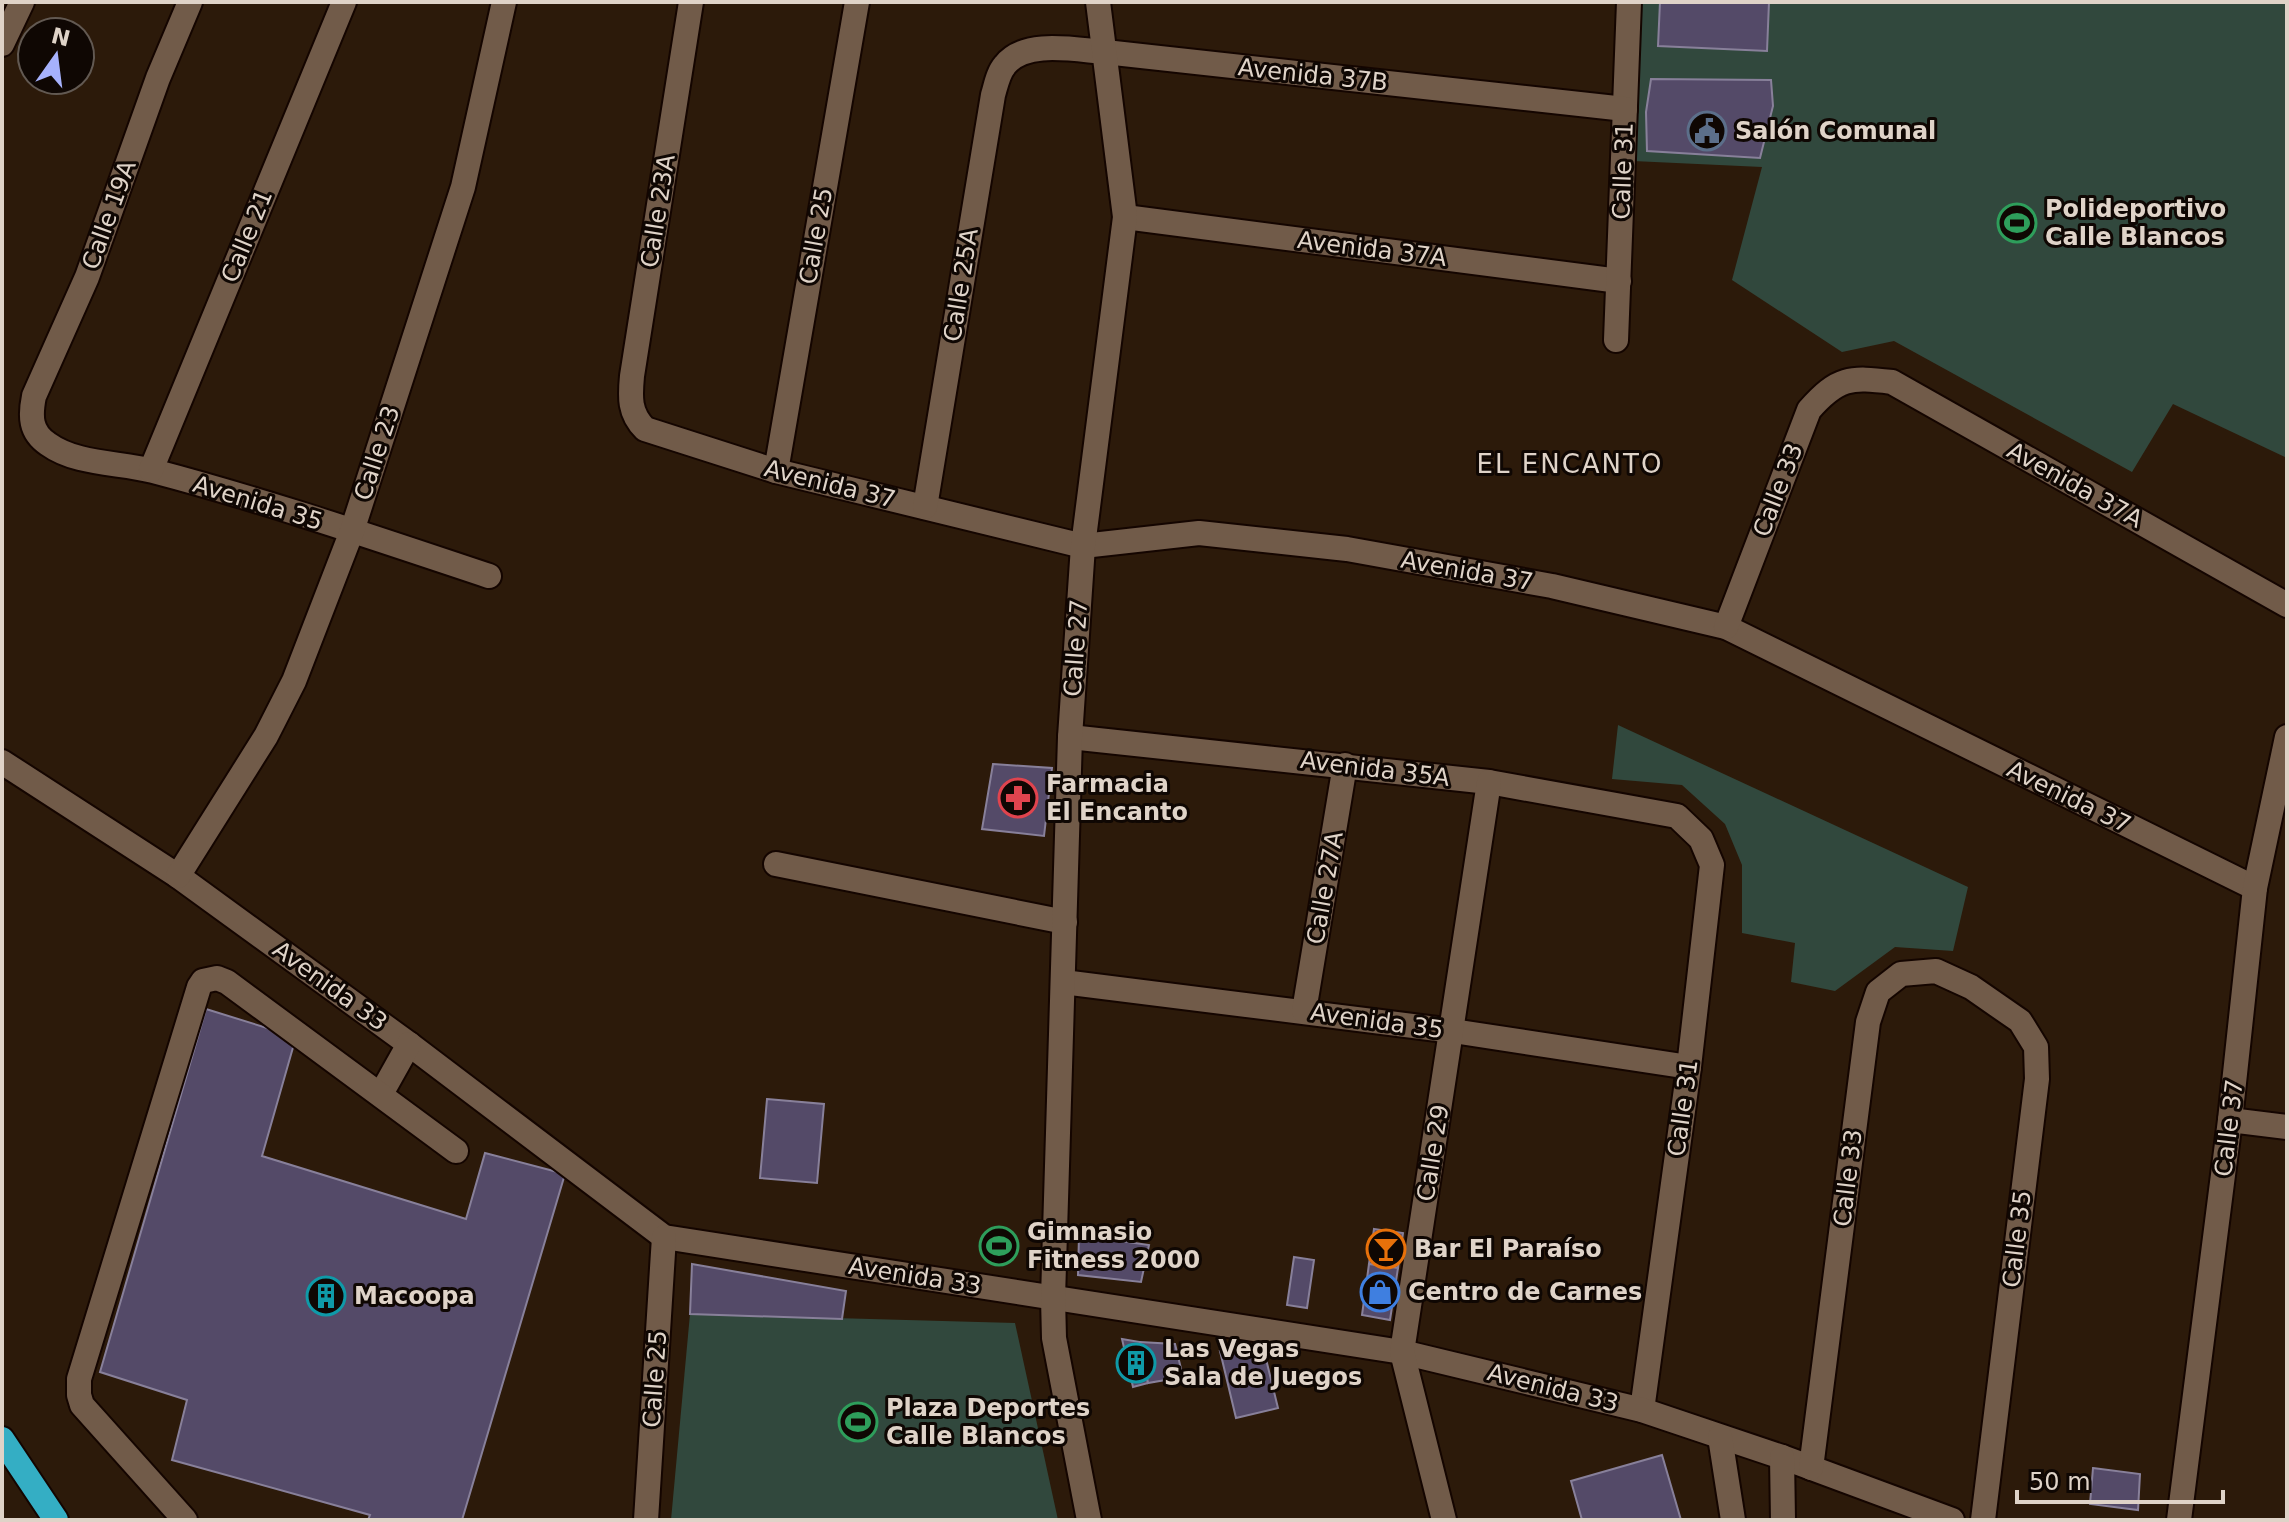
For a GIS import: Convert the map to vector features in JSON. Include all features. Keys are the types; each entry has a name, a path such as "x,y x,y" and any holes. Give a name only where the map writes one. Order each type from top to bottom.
{"highway":[{"path":"2,1439 56,1520"}],"street":[{"path":"2,44 22,2"},
{"name":"Calle 19A","path":"32,427 30,416 34,396 87,277 158,78 190,2"},
{"name":"Calle 21","path":"151,470 344,2"},
{"name":"Calle 23","path":"178,876 266,736 294,681 352,531 463,187 504,2"},
{"name":"Calle 23A","path":"635,419 631,407 632,376 691,2"},
{"name":"Calle 25","path":"776,471 857,2"},
{"name":"Calle 27","path":"1089,1520 1054,1338 1053,1298 1070,737 1083,546 1125,217 1098,2"},
{"name":"Calle 31","path":"1616,340 1629,2"},
{"name":"Avenida 37B","path":"1005,64 1018,54 1035,50 1105,52 1625,109"},
{"name":"Calle 25A","path":"925,507 989,114 998,77 1005,64"},
{"name":"Avenida 37A","path":"1125,217 1619,281"},
{"name":"Avenida 37A","path":"1858,378 1892,382 2287,605"},
{"name":"Calle 33","path":"1726,627 1809,410 1828,388 1858,378"},
{"name":"Avenida 37","path":"635,419 657,435 776,471 1083,546 1199,533 1347,549 1552,586 1726,627 2255,888"},
{"name":"Avenida 35","path":"32,427 40,438 62,452 151,470 489,576"},
{"name":"Avenida 35A","path":"1070,737 1489,782 1677,816"},
{"name":"Calle 37","path":"2179,1520 2230,1120 2255,888 2287,737"},
{"name":"Avenida 33","path":"2,762 178,876 409,1044 664,1237 1402,1352 1642,1410 1782,1457 1952,1520"},
{"name":"Calle 27A","path":"1304,1011 1345,765"},
{"name":"Calle 29","path":"1444,1520 1402,1352 1489,782"},
{"name":"Calle 31","path":"1642,1410 1689,1067 1712,865 1701,839 1677,816"},
{"path":"776,864 1065,922"},
{"name":"Calle 33","path":"1811,1468 1868,1022 1878,992 1901,974 1936,971 1971,987"},
{"path":"185,1520 82,1405 79,1379 203,981 217,978 227,982 456,1151"},
{"name":"Avenida 35","path":"1063,982 1453,1031 1689,1067"},
{"name":"Calle 35","path":"1971,987 2020,1021 2036,1047 2037,1079 1983,1520"},
{"path":"381,1094 409,1044"},
{"path":"2230,1120 2287,1127"},
{"name":"Calle 25","path":"646,1520 664,1237"},
{"path":"1720,1437 1733,1520"},
{"path":"1782,1457 1783,1520"}],"green space":[{"name":"Polideportivo Calle Blancos","path":"1641,2 1660,2 1767,51 1769,2 2287,2 2287,458 2173,404 2132,472 1894,341 1842,352 1732,280 1762,167 1633,161"},
{"path":"1618,725 1968,887 1953,951 1895,947 1835,991 1791,982 1795,943 1742,933 1742,865 1725,824 1682,785 1612,779"},
{"name":"Plaza Deportes Calle Blancos","path":"690,1314 1015,1323 1058,1520 671,1520"}],"building":[{"path":"1660,2 1769,2 1767,51 1658,46"},
{"name":"Salón Comunal","path":"1651,79 1771,80 1773,106 1760,158 1647,151 1646,112"},
{"name":"Farmacia El Encanto","path":"993,764 1052,768 1044,836 982,829"},
{"name":"Macoopa","path":"206,1009 296,1037 262,1156 466,1219 485,1153 565,1174 462,1520 368,1520 370,1515 172,1460 187,1400 100,1372"},
{"path":"767,1099 824,1104 817,1183 760,1178"},
{"name":"Bar El Paraíso","path":"1374,1229 1403,1233 1398,1268 1369,1264"},
{"path":"1079,1235 1149,1245 1141,1282 1078,1275"},
{"path":"1294,1257 1314,1260 1307,1308 1287,1305"},
{"path":"692,1264 846,1291 842,1319 690,1314"},
{"name":"Centro de Carnes","path":"1369,1264 1398,1268 1390,1320 1362,1315"},
{"name":"Las Vegas Sala de Juegos","path":"1122,1339 1140,1342 1148,1383 1133,1387"},
{"path":"1140,1342 1175,1344 1183,1377 1148,1383"},
{"path":"1220,1351 1265,1355 1278,1408 1236,1418"},
{"path":"1662,1455 1681,1520 1582,1520 1571,1481"},
{"path":"2093,1468 2140,1474 2138,1510 2090,1504"}],"place":[{"name":"Salón Comunal","path":"1707,131"},
{"name":"Polideportivo Calle Blancos","path":"2017,223"},
{"name":"Farmacia El Encanto","path":"1018,798"},
{"name":"Gimnasio Fitness 2000","path":"999,1246"},
{"name":"Bar El Paraíso","path":"1386,1249"},
{"name":"Centro de Carnes","path":"1380,1292"},
{"name":"Macoopa","path":"326,1296"},
{"name":"Las Vegas Sala de Juegos","path":"1136,1363"},
{"name":"Plaza Deportes Calle Blancos","path":"858,1422"}],"district":[{"name":"EL ENCANTO","path":"1570,464"}]}
